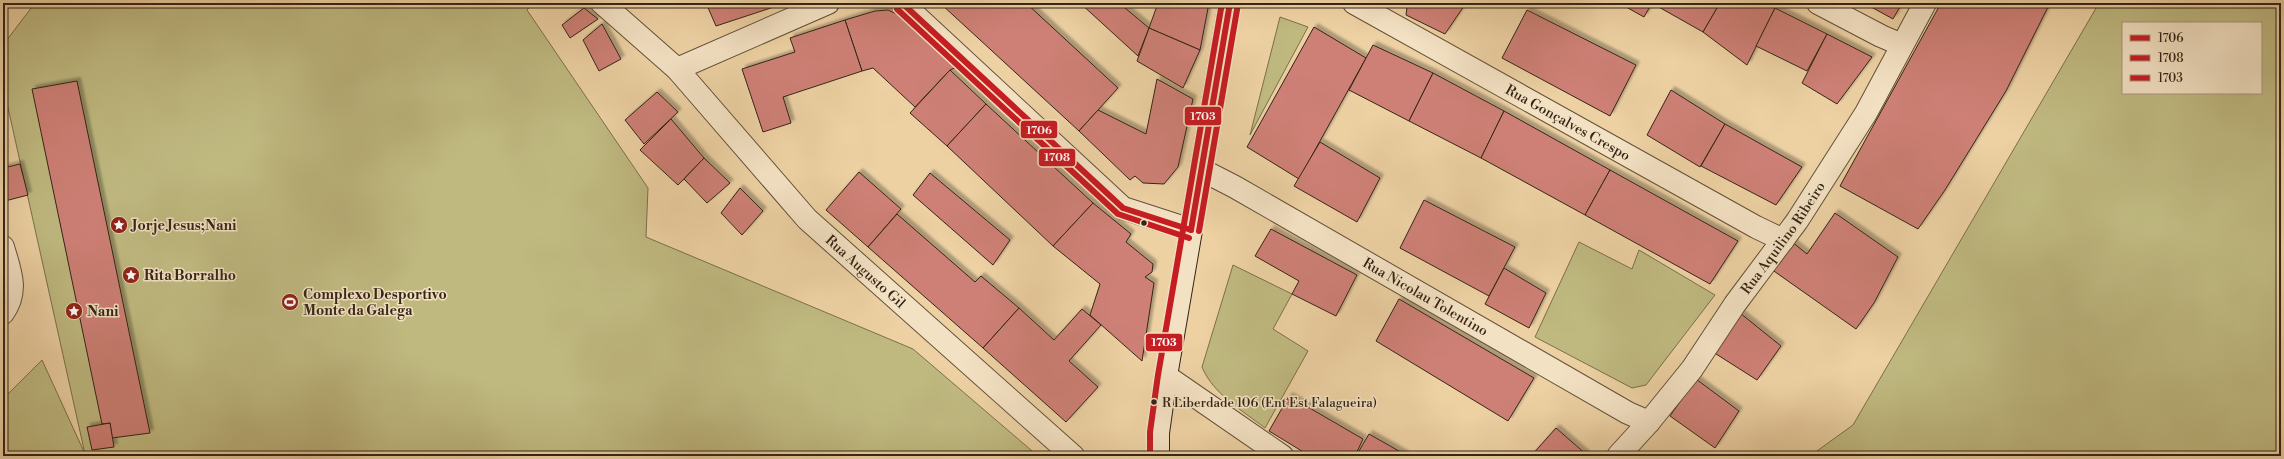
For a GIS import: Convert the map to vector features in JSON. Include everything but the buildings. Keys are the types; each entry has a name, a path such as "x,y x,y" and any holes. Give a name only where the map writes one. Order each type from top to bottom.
{"street":[{"name":"Rua Augusto Gil","path":"602,3 677,69 807,220 1073,456"},
{"path":"677,69 828,3"},
{"path":"902,3 1123,208 1191,230"},
{"path":"1158,456 1158,433 1166,376 1230,3"},
{"name":"Rua Gonçalves Crespo","path":"1354,3 1756,227 1783,240"},
{"path":"1818,3 1880,36 1902,45"},
{"name":"Rua Aquilino Ribeiro","path":"1618,456 1649,422 1692,369 1783,240 1866,113 1925,3"},
{"name":"Rua Nicolau Tolentino","path":"1202,170 1235,187 1628,413 1649,422"},
{"path":"3,247 14,285 5,310"},
{"path":"1166,376 1282,456"}],"shaded area":[{"name":"Complexo Desportivo Monte da Galega","path":"35,3 533,3 527,10 648,188 646,237 913,349 1038,456 3,456 3,399 42,360 85,454 3,85 3,45"},
{"path":"2099,3 2281,3 2281,456 1810,456 1853,425"},
{"path":"1280,17 1308,27 1250,135"},
{"path":"1579,242 1632,269 1639,250 1715,295 1646,385 1632,388 1535,337"},
{"path":"1233,265 1292,294 1273,329 1308,351 1265,428 1221,394 1213,386 1202,367"}],"transit line":[{"name":"1706","path":"902,3 1123,208 1191,230"},
{"name":"1703","path":"1150,456 1150,432 1158,375 1222,3"},
{"name":"1706","path":"1191,230 1230,3"},
{"name":"1708","path":"1199,231 1238,4"},
{"name":"1708","path":"897,9 1118,214 1189,238"}],"place":[{"name":"Jorje Jesus;Nani","path":"119,225"},
{"name":"Rita Borralho","path":"131,275"},
{"name":"Complexo Desportivo Monte da Galega","path":"290,302"},
{"name":"Nani","path":"74,311"},
{"name":"R Liberdade 106 (Ent Est Falagueira)","path":"1154,402"}]}
